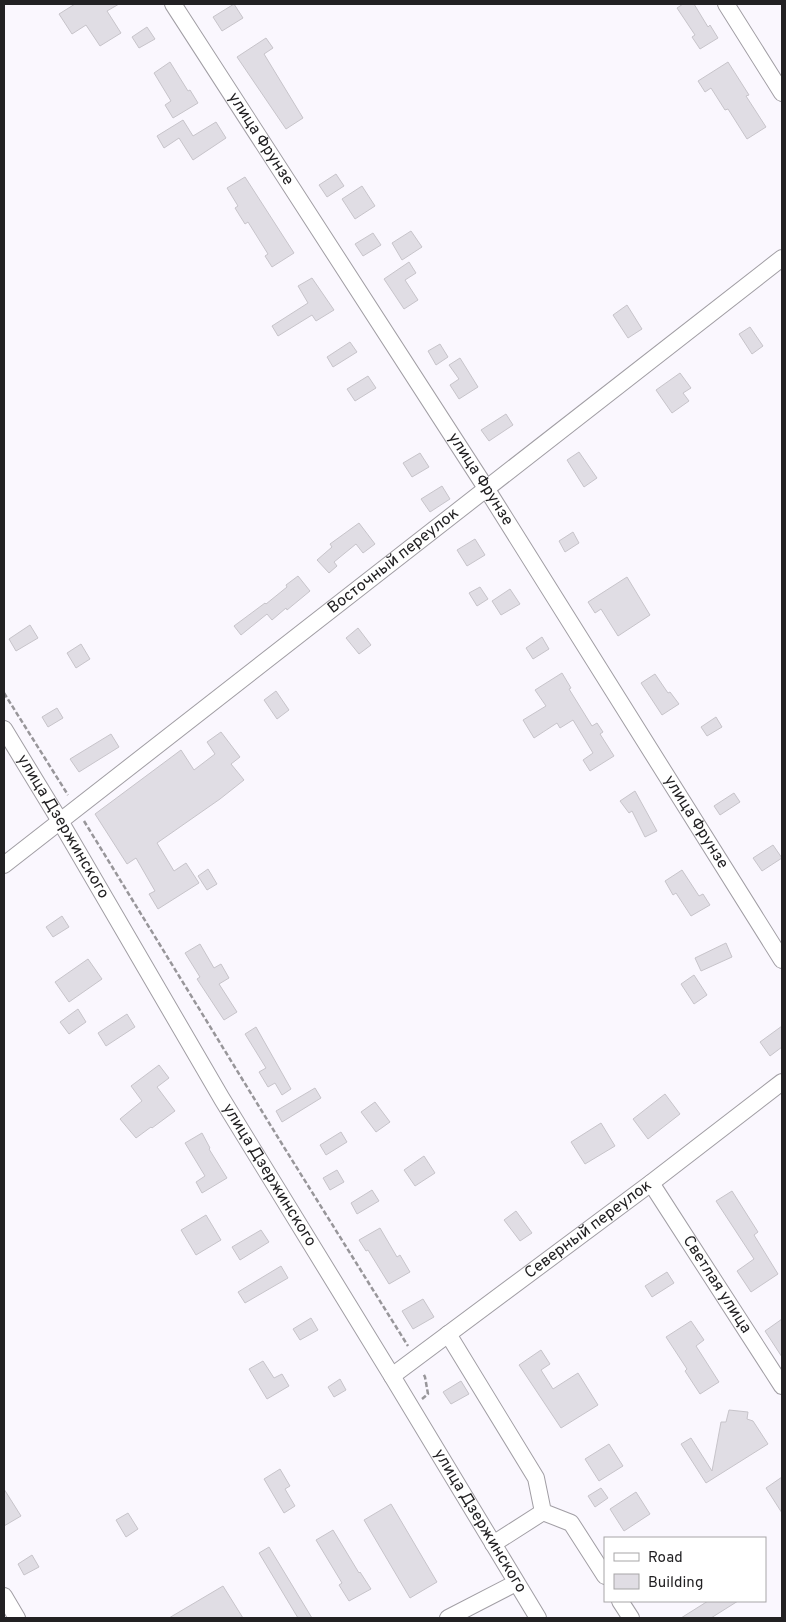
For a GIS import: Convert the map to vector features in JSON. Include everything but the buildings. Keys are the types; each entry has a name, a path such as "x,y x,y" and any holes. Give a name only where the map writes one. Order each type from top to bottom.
{"street":[{"name":"улица Фрунзе","path":"173,4 486,488 782,960"},
{"path":"726,4 782,93"},
{"name":"Восточный переулок","path":"4,865 782,258"},
{"name":"улица Дзержинского","path":"4,729 60,821 222,1099 412,1408 538,1618"},
{"name":"Северный переулок","path":"392,1376 651,1183 782,1082"},
{"name":"Светлая улица","path":"651,1183 782,1386"},
{"path":"448,1334 536,1478 543,1512"},
{"path":"493,1544 543,1512"},
{"path":"543,1512 571,1523 604,1574"},
{"path":"448,1618 516,1583"},
{"path":"4,1596 16,1618"},
{"path":"621,1602 631,1618"}],"path":[{"path":"4,693 415,1359 425,1377 428,1394 412,1408"}]}
